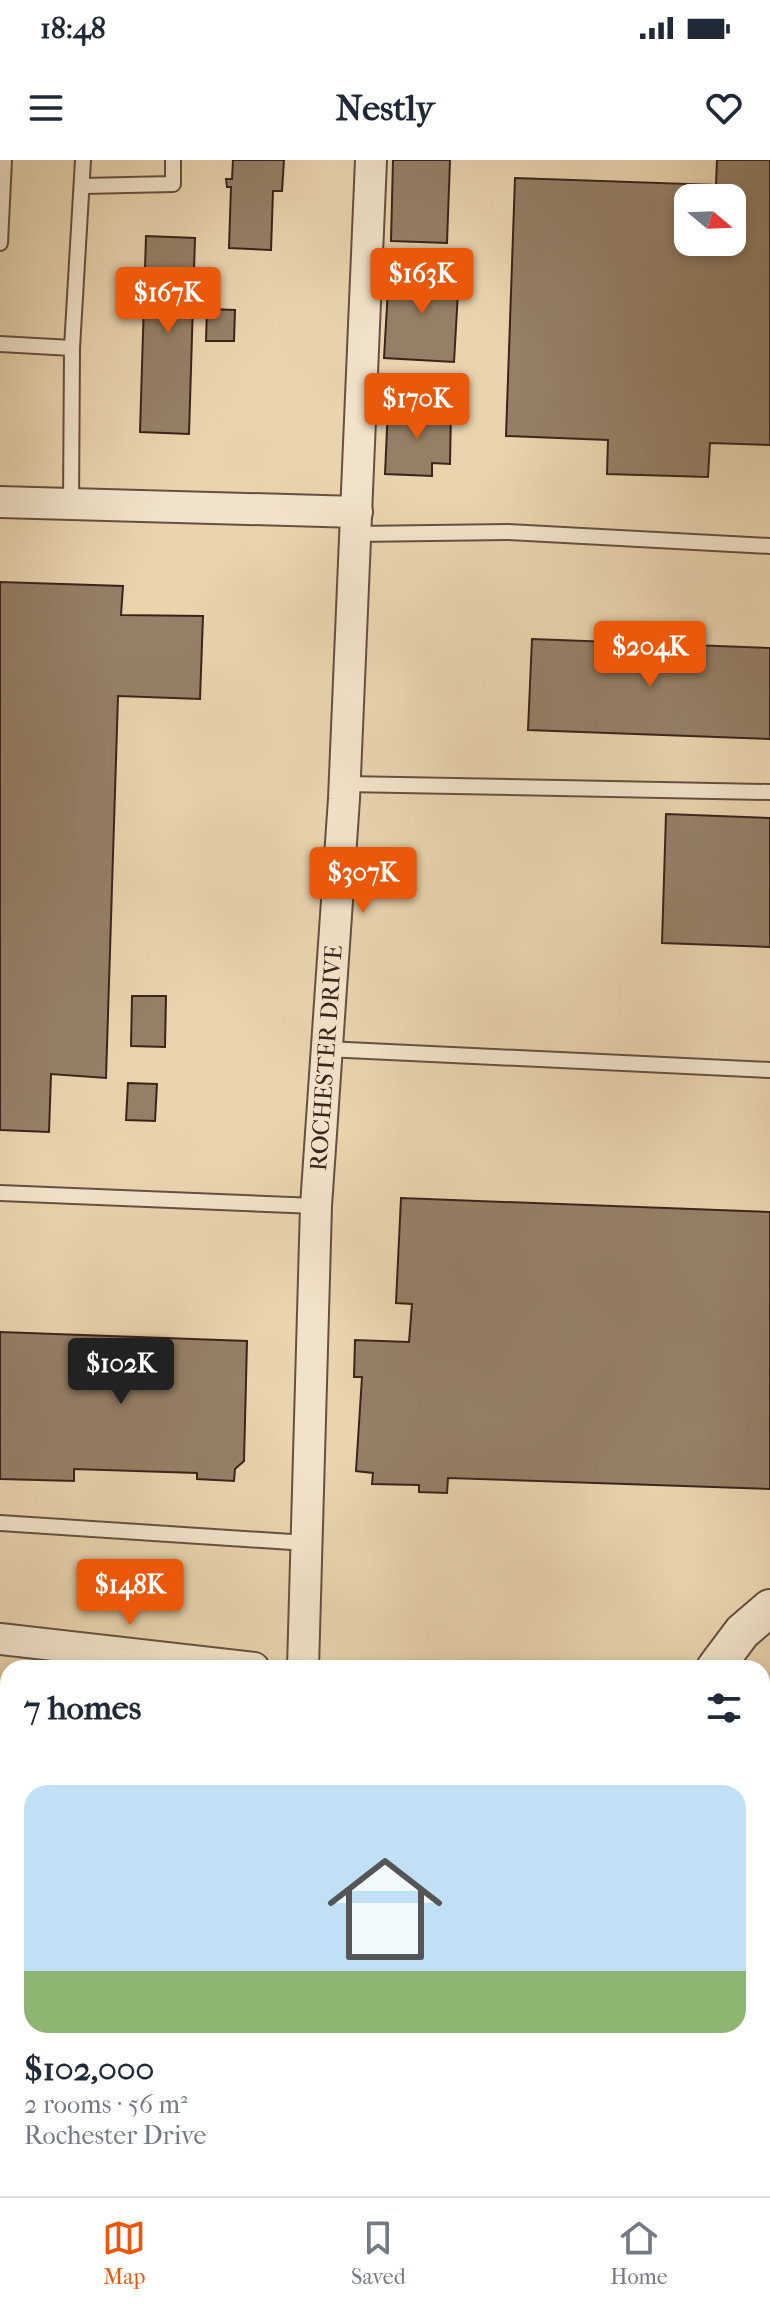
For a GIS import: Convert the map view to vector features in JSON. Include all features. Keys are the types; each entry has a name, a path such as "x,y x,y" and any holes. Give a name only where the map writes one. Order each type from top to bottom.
{"street":[{"name":"ROCHESTER DRIVE","path":"303,1660 316,1206 345,784 371,160"},
{"path":"0,502 356,523"},
{"path":"721,1660 742,1632 770,1608"},
{"path":"0,1639 184,1660"}],"lane":[{"path":"0,243 4,160"},
{"path":"71,504 72,348 83,160"},
{"path":"82,186 173,184 173,160"},
{"path":"0,344 72,348"},
{"path":"356,523 770,546"},
{"path":"345,784 770,792"},
{"path":"326,1049 770,1070"},
{"path":"0,1193 316,1206"},
{"path":"0,1523 308,1543"}],"building":[{"path":"233,160 284,160 282,191 273,191 271,250 229,248 231,187 227,187 226,179 232,179"},
{"path":"393,160 450,160 447,243 391,241"},
{"path":"717,160 770,160 770,445 710,443 708,477 607,474 608,440 506,436 515,178 687,184 674,184 674,256 746,256 746,184 716,184"},
{"path":"146,236 195,238 189,434 140,432"},
{"path":"389,271 459,274 454,362 384,358"},
{"path":"207,309 235,310 234,341 206,341"},
{"path":"388,407 451,410 450,464 432,463 432,476 385,474"},
{"path":"0,582 123,586 121,615 203,616 200,699 118,696 106,1078 51,1074 49,1132 0,1130"},
{"path":"532,639 770,648 770,739 528,730"},
{"path":"666,814 770,818 770,947 662,943"},
{"path":"132,996 166,996 165,1047 131,1046"},
{"path":"128,1083 157,1084 155,1121 126,1120"},
{"path":"401,1198 770,1212 770,1489 448,1478 447,1493 419,1492 419,1485 372,1484 373,1473 356,1471 362,1377 354,1377 355,1340 409,1342 412,1304 396,1303"},
{"path":"0,1332 247,1341 244,1461 235,1469 234,1481 197,1479 197,1473 74,1469 74,1481 0,1479"}]}
